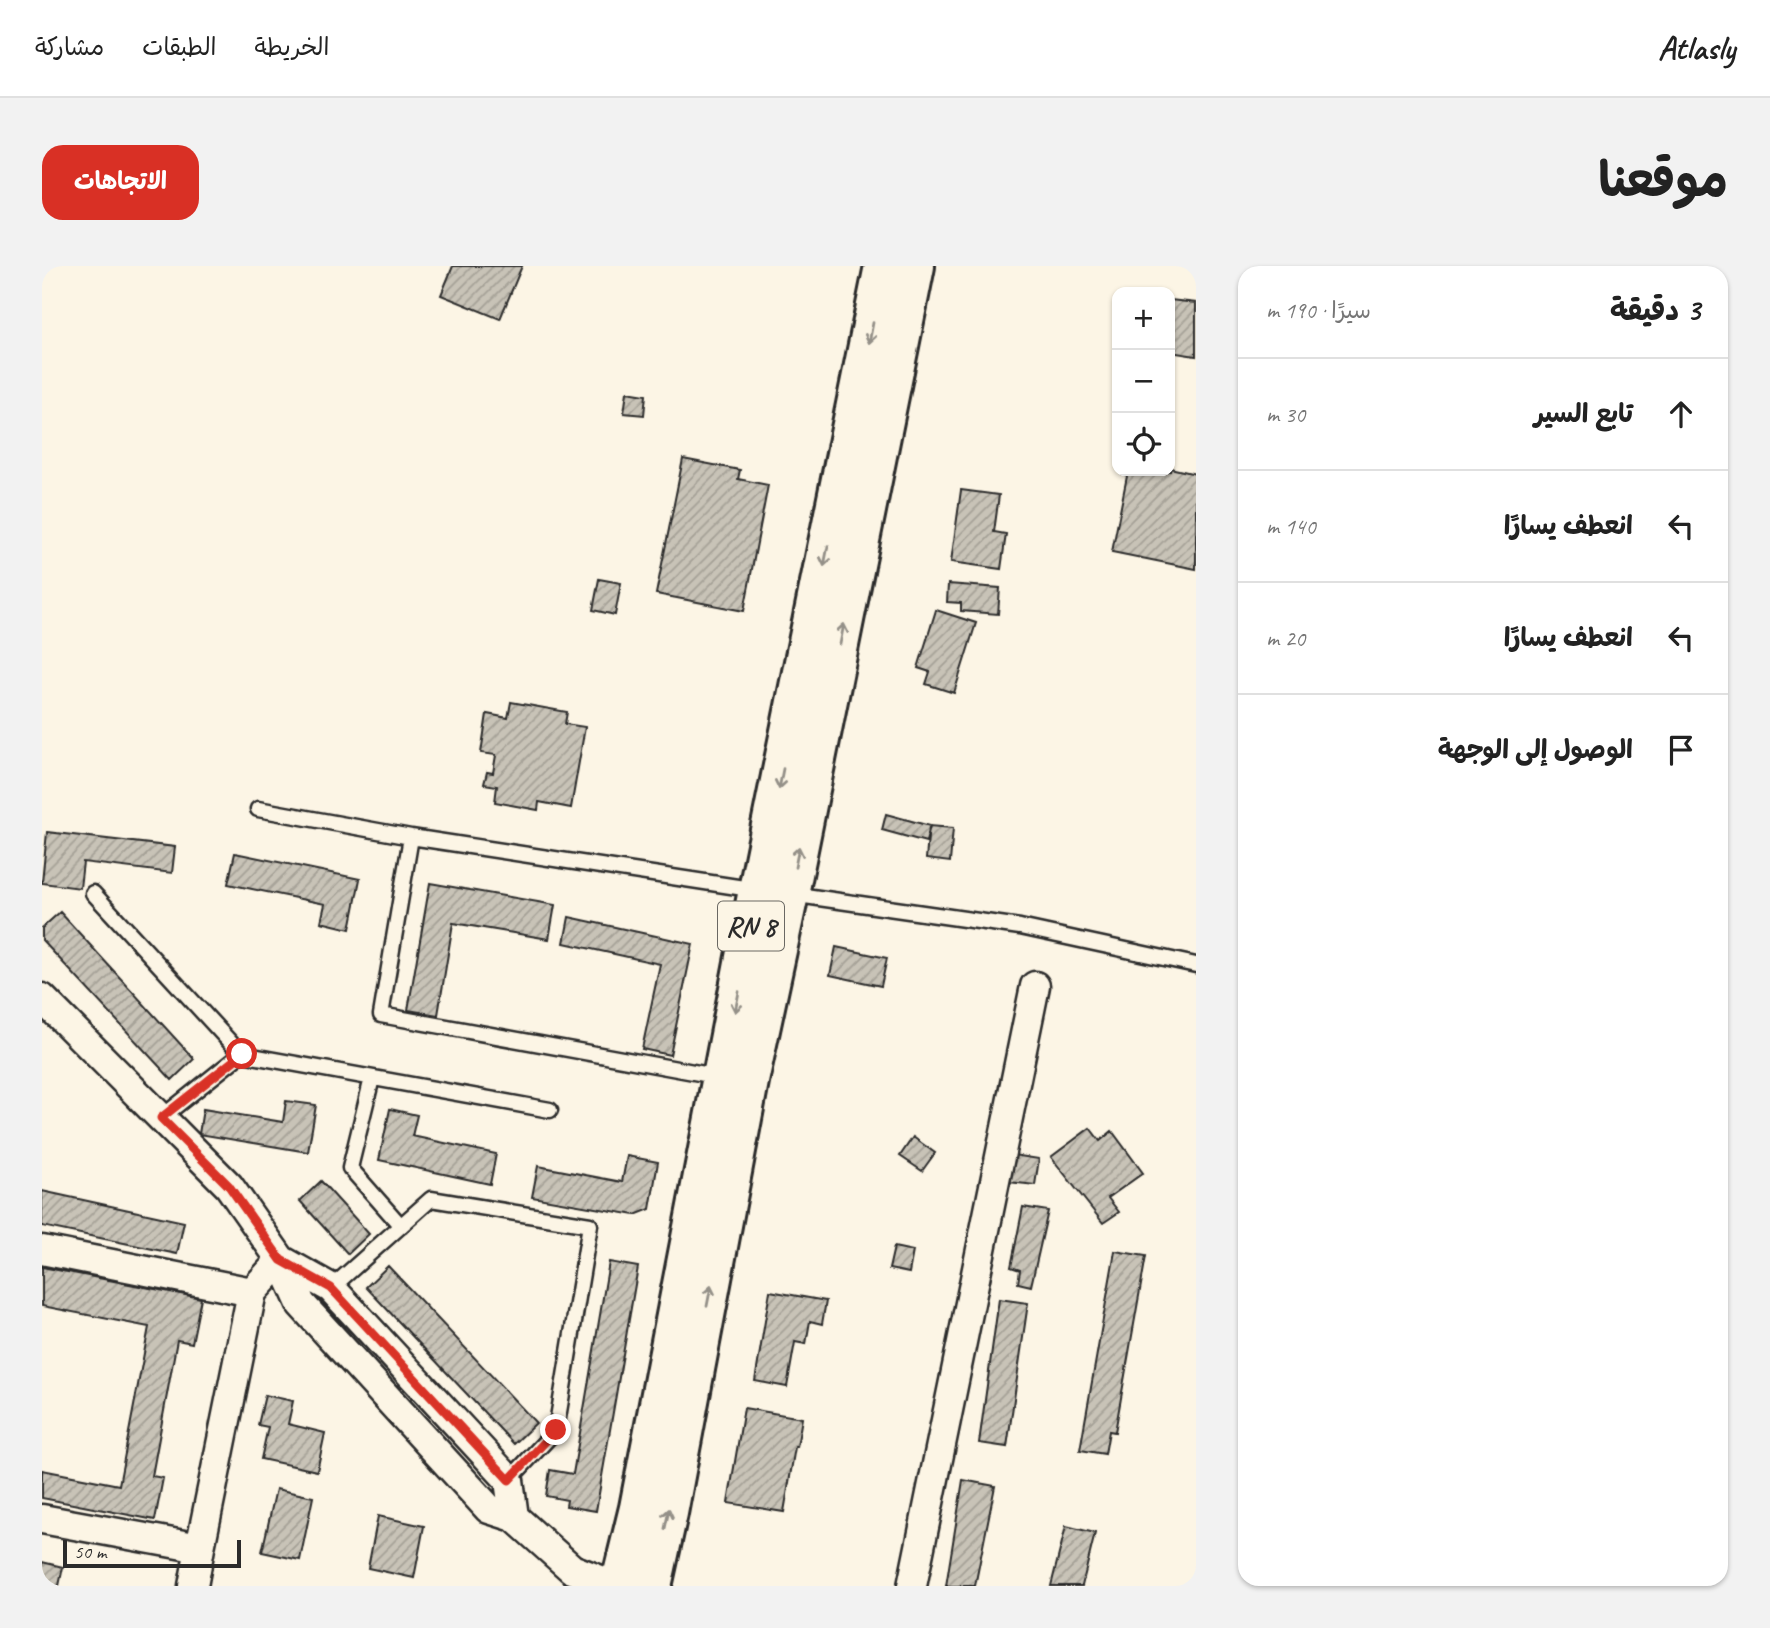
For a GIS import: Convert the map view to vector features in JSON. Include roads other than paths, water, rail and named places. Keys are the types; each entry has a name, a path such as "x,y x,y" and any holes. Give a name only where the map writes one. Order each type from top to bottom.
{"main road":[{"name":"RN 8","path":"652,1586 749,1081 774,892 884,266"},
{"name":"RN 8","path":"618,1586 639,1508 723,1077 774,892 915,266"}],"street":[{"path":"912,1586 1035,986"},
{"path":"42,998 229,1186 281,1260 300,1304 489,1509 514,1517 585,1579 618,1586"},
{"path":"42,1250 252,1292"},
{"path":"281,1260 331,1288 509,1480 514,1517"},
{"path":"193,1586 252,1292 281,1260"},
{"path":"42,1519 200,1548"}],"lane":[{"path":"258,808 411,837 1020,927 1196,965"},
{"path":"411,837 381,1016 723,1077"},
{"path":"93,893 242,1054 550,1110"},
{"path":"161,1118 242,1054"},
{"path":"372,1078 350,1168 401,1226"},
{"path":"331,1288 431,1199 590,1225 556,1430 509,1480"}]}
